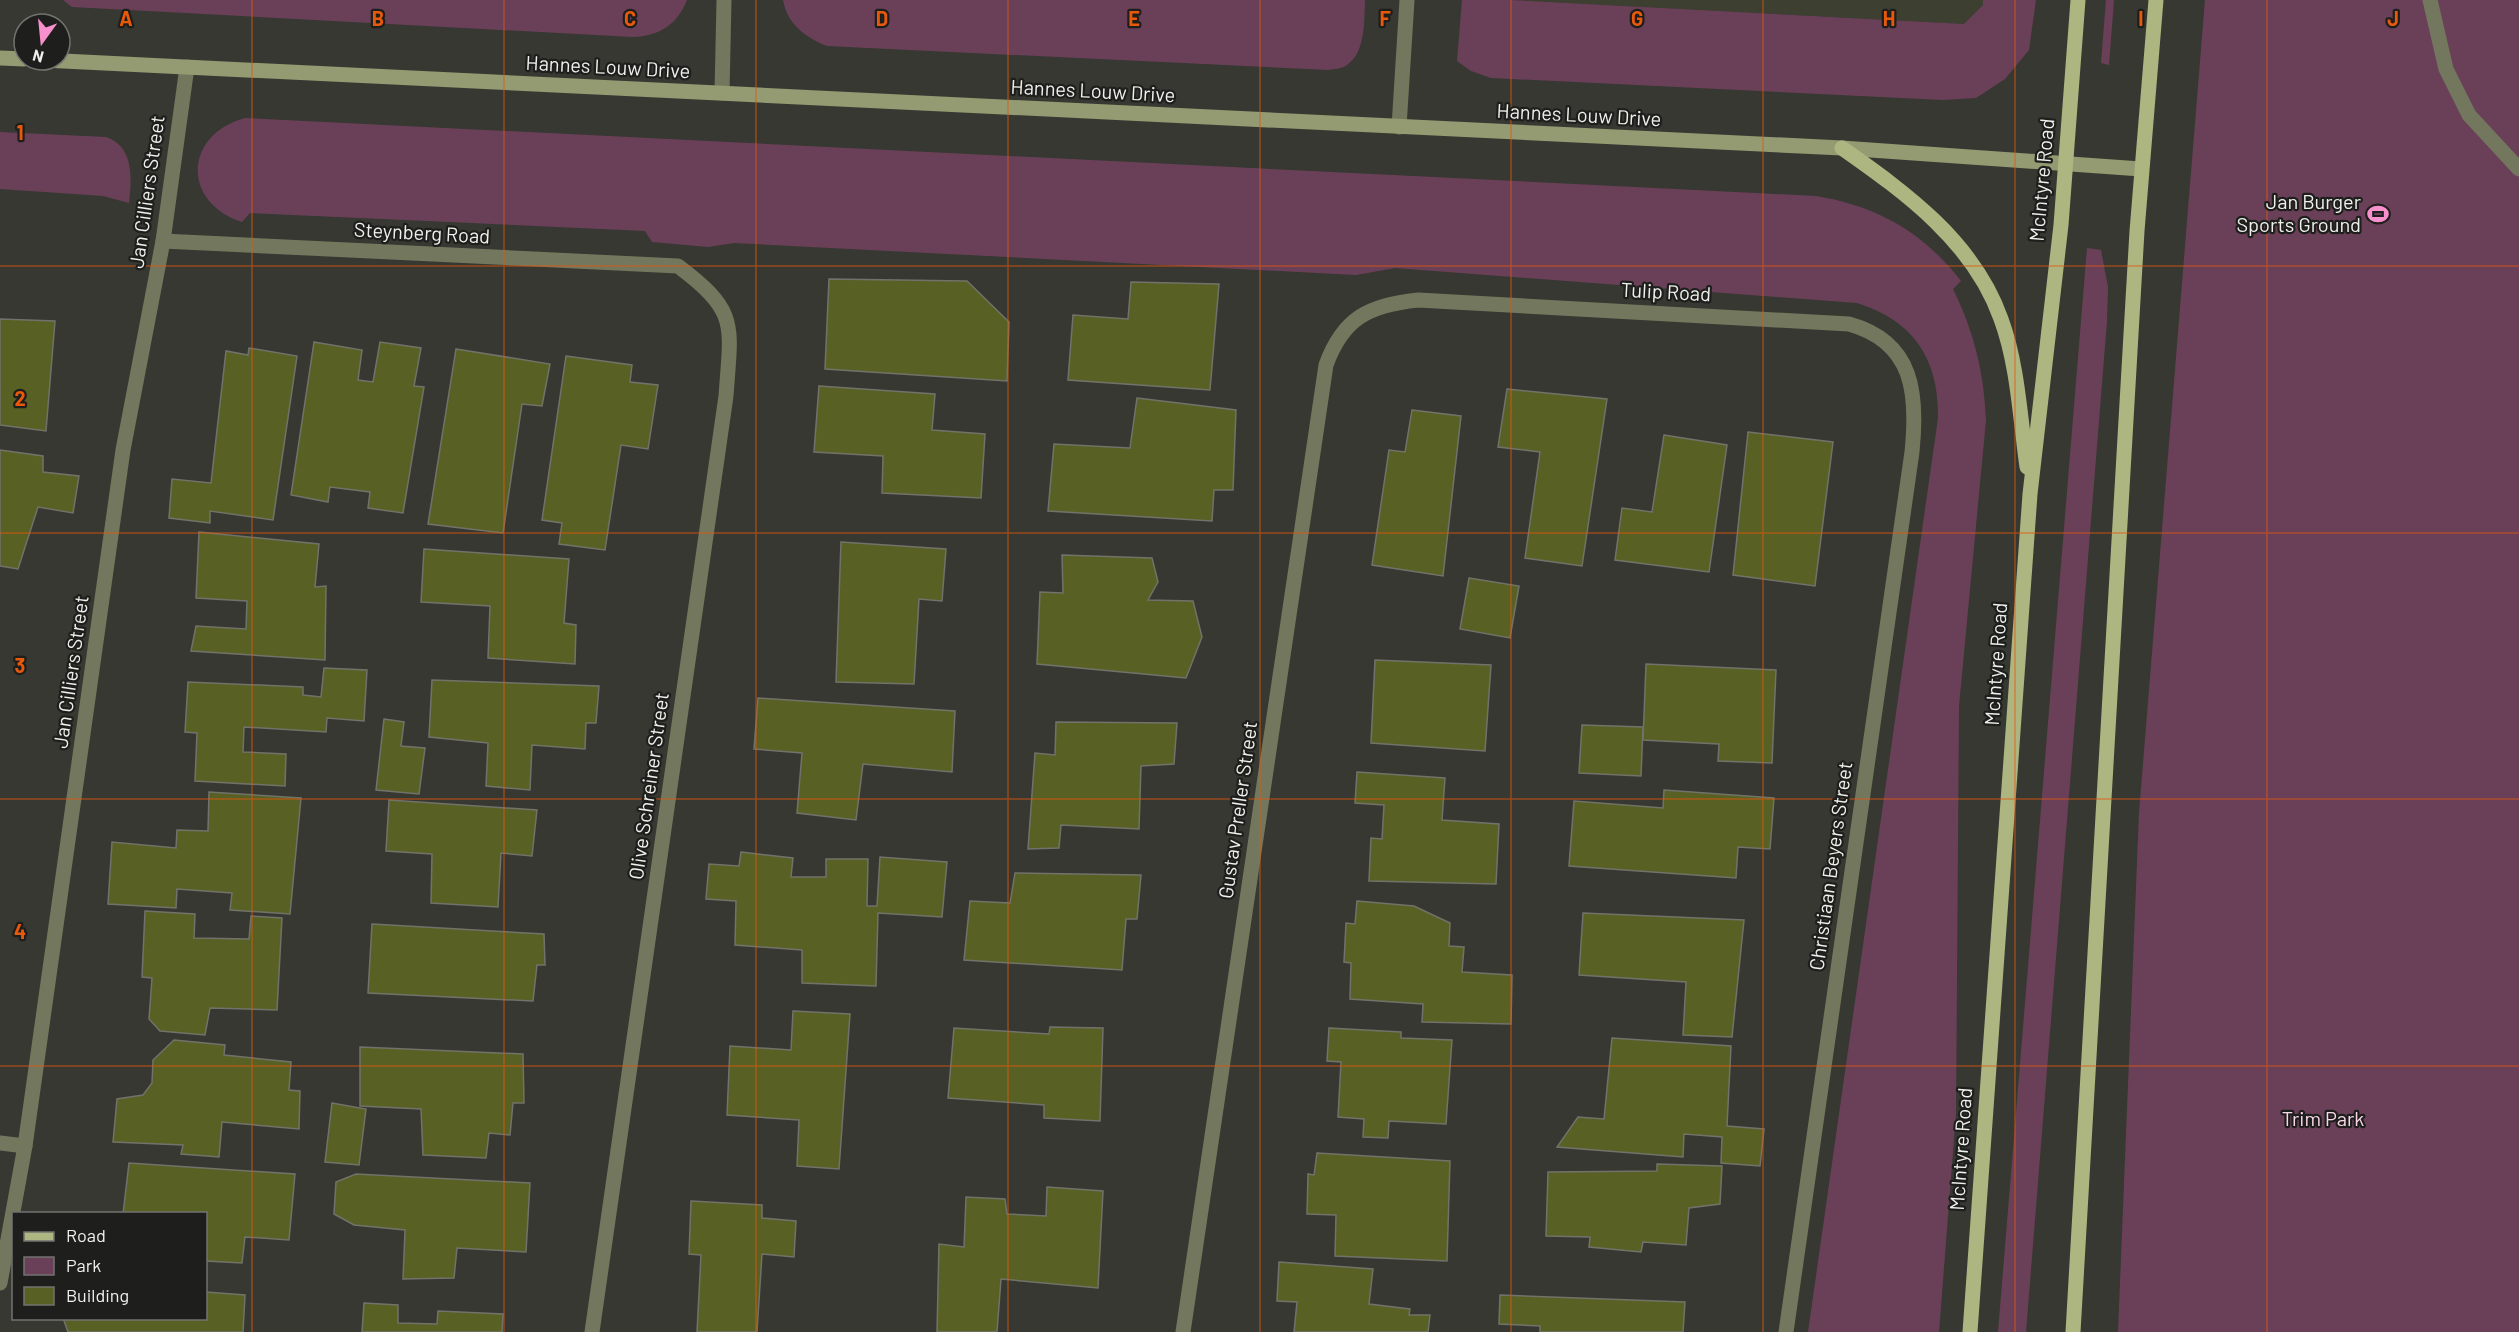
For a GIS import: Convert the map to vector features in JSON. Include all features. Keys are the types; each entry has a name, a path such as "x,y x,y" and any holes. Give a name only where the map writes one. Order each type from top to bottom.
{"main road":[{"name":"McIntyre Road","path":"1970,1332 2030,494 2061,225 2078,0"},
{"path":"2073,1332 2141,169 2156,0"},
{"path":"1842,148 1929,215 1967,256 1993,297 2011,357 2030,494"}],"street":[{"path":"722,93 724,0"},
{"path":"1399,127 1407,0"},
{"path":"2430,0 2446,69 2469,115 2519,169"},
{"name":"Hannes Louw Drive","path":"72,61 1842,148 2141,169"},
{"name":"Jan Cilliers Street","path":"13,1212 25,1146 123,450 163,241 187,67"},
{"name":"Steynberg Road","path":"163,241 678,266"},
{"name":"Olive Schreiner Street","path":"592,1332 726,396 729,354 728,318 720,303 705,286 678,266"},
{"name":"Tulip Road","path":"1368,311 1395,303 1418,300 1849,324 1873,333 1895,351 1904,363 1912,384 1914,407"},
{"name":"Gustav Preller Street","path":"1183,1332 1319,399 1334,344 1347,327 1368,311"},
{"name":"Christiaan Beyers Street","path":"1786,1332 1912,452 1914,407"},
{"path":"0,1143 25,1146"},
{"name":"Jan Cilliers Street","path":"0,1283 12,1217"}],"shaded area":[{"path":"1510,0 1983,0 1983,5 1964,24"}],"green space":[{"path":"63,0 687,0 678,16 666,28 651,34 633,37 72,7"},
{"path":"783,0 1365,0 1363,35 1358,52 1345,66 1328,70 827,46 812,39 793,23"},
{"path":"1462,0 1510,0 1964,24 1983,5 1983,0 2036,0 2029,50 2005,79 1976,98 1943,100 1491,78 1471,71 1457,61"},
{"path":"2106,0 2114,0 2109,65 2101,63"},
{"name":"Trim Park","path":"2205,0 2519,0 2519,1332 2118,1332 2139,813"},
{"path":"245,118 1816,196 1879,214 1915,235 1931,248 1961,281 1953,289 1967,321 1977,353 1986,420 1959,706 1956,1113 1939,1332 1808,1332 1938,418 1934,378 1928,360 1908,332 1894,320 1857,303 1395,268 1356,275 734,243 708,247 652,242 645,231 250,213 242,222 222,213 208,200 200,185 198,169 201,153 210,139 225,127"},
{"path":"0,132 106,137 115,141 122,148 129,164 131,184 129,203 103,196 0,189"},
{"path":"2087,248 2101,250 2108,287 2107,321 2026,1332 1998,1332"}],"building":[{"path":"829,279 967,281 1009,322 1007,381 825,369"},
{"path":"1131,282 1219,284 1210,390 1068,380 1073,315 1128,319"},
{"path":"0,319 55,321 46,431 0,425"},
{"path":"314,342 362,350 358,380 373,382 380,342 421,348 414,386 424,387 403,513 368,508 370,492 330,487 328,502 291,495"},
{"path":"249,348 297,356 273,520 210,511 210,523 169,518 172,479 211,483 226,351 248,355"},
{"path":"456,349 550,364 542,406 522,404 503,533 428,524"},
{"path":"566,356 632,365 630,382 658,385 648,449 621,445 605,550 559,544 562,523 542,520"},
{"path":"819,386 935,394 932,430 985,434 981,498 882,493 883,456 814,452"},
{"path":"1507,389 1607,399 1582,566 1525,558 1540,452 1498,447"},
{"path":"1137,398 1236,410 1233,490 1214,490 1212,521 1048,511 1054,444 1130,448"},
{"path":"1412,410 1461,416 1443,576 1372,565 1389,450 1405,452"},
{"path":"1748,432 1833,442 1815,586 1733,575"},
{"path":"1664,435 1727,445 1709,572 1615,560 1622,508 1652,512"},
{"path":"0,450 43,456 43,472 79,476 73,513 38,507 18,569 0,566"},
{"path":"199,532 319,544 315,587 326,586 325,660 191,651 196,626 246,629 247,601 196,598"},
{"path":"841,542 946,549 942,601 919,599 914,684 836,682"},
{"path":"424,549 569,559 564,623 576,625 575,664 488,658 490,606 421,602"},
{"path":"1062,555 1152,558 1158,582 1148,600 1193,601 1202,637 1186,678 1037,664 1040,592 1063,593"},
{"path":"1469,578 1519,586 1510,638 1460,629"},
{"path":"1375,660 1491,665 1485,751 1371,743"},
{"path":"1646,664 1776,670 1772,763 1718,761 1719,744 1643,740"},
{"path":"324,668 367,670 364,721 327,718 326,732 244,727 243,752 286,754 285,786 195,781 197,733 185,732 188,682 303,687 303,695 321,697"},
{"path":"432,680 599,686 596,723 586,723 585,749 532,745 530,790 486,786 488,743 429,737"},
{"path":"758,698 955,711 952,772 863,764 856,820 797,813 802,753 754,749"},
{"path":"384,719 404,722 401,746 425,748 419,794 376,790"},
{"path":"1056,722 1177,723 1174,764 1141,766 1139,829 1061,825 1059,848 1028,849 1035,753 1055,755"},
{"path":"1582,725 1643,727 1641,776 1579,773"},
{"path":"1357,772 1445,778 1442,820 1499,824 1496,884 1369,881 1371,838 1382,839 1384,805 1355,803"},
{"path":"1664,790 1774,798 1770,849 1738,847 1736,878 1569,866 1574,801 1663,808"},
{"path":"209,792 301,798 290,914 230,910 232,893 177,889 176,908 108,904 112,842 176,848 177,830 208,831"},
{"path":"389,800 537,810 532,856 501,853 498,907 431,903 432,854 386,851"},
{"path":"741,852 793,858 791,877 826,877 826,859 868,859 867,906 877,906 880,857 947,862 942,917 878,913 876,986 802,983 802,950 735,945 736,901 706,899 709,864 739,866"},
{"path":"1015,873 1141,875 1137,919 1126,919 1122,970 964,960 970,901 1010,903"},
{"path":"1357,901 1414,906 1450,923 1449,946 1464,947 1462,972 1512,975 1511,1024 1422,1022 1423,1004 1350,999 1351,963 1344,962 1346,923 1355,924"},
{"path":"145,911 195,914 194,938 249,939 251,916 282,918 277,1010 210,1008 205,1035 160,1031 149,1019 152,978 142,977"},
{"path":"1583,913 1744,920 1732,1037 1683,1035 1686,982 1579,975"},
{"path":"372,924 544,934 545,965 537,965 533,1001 368,993"},
{"path":"793,1011 850,1014 839,1169 797,1166 799,1120 727,1115 730,1046 791,1050"},
{"path":"1050,1027 1103,1028 1100,1121 1044,1118 1044,1105 948,1098 954,1028 1049,1034"},
{"path":"1329,1028 1401,1032 1401,1038 1452,1040 1446,1124 1389,1121 1388,1138 1363,1137 1364,1119 1338,1117 1341,1062 1327,1061"},
{"path":"1612,1038 1731,1046 1727,1126 1764,1129 1760,1166 1721,1163 1722,1137 1684,1134 1683,1157 1557,1147 1578,1117 1604,1119"},
{"path":"174,1040 225,1045 224,1055 291,1062 289,1090 300,1091 299,1129 222,1122 219,1157 181,1154 183,1145 113,1142 117,1099 143,1095 152,1083 153,1060"},
{"path":"360,1047 523,1054 524,1103 513,1103 510,1135 489,1133 486,1158 423,1155 421,1109 360,1106"},
{"path":"332,1103 366,1109 359,1165 325,1162"},
{"path":"1317,1153 1450,1161 1447,1261 1335,1256 1336,1215 1307,1214 1308,1174 1314,1175"},
{"path":"129,1163 295,1174 289,1240 245,1237 242,1263 207,1261 207,1212 123,1212"},
{"path":"1657,1164 1722,1166 1720,1204 1689,1208 1686,1245 1643,1242 1641,1252 1589,1247 1590,1237 1546,1236 1548,1172 1657,1171"},
{"path":"356,1174 530,1183 526,1252 457,1248 454,1278 403,1279 405,1230 354,1225 334,1214 336,1182"},
{"path":"1047,1187 1103,1191 1098,1288 1001,1279 997,1332 937,1332 939,1244 964,1247 966,1197 1005,1199 1007,1214 1046,1216"},
{"path":"691,1201 762,1205 762,1218 796,1221 794,1257 762,1254 757,1332 697,1332 701,1255 689,1254"},
{"path":"1279,1262 1373,1269 1369,1304 1410,1309 1409,1315 1430,1315 1428,1332 1294,1332 1297,1302 1277,1301"},
{"path":"207,1292 245,1295 243,1332 68,1332 64,1320 207,1320"},
{"path":"1500,1295 1685,1302 1683,1332 1540,1332 1540,1326 1499,1324"},
{"path":"364,1303 398,1305 398,1323 437,1324 438,1311 503,1314 502,1332 362,1332"}],"place":[{"name":"Jan Burger Sports Ground","path":"2378,214"}]}
